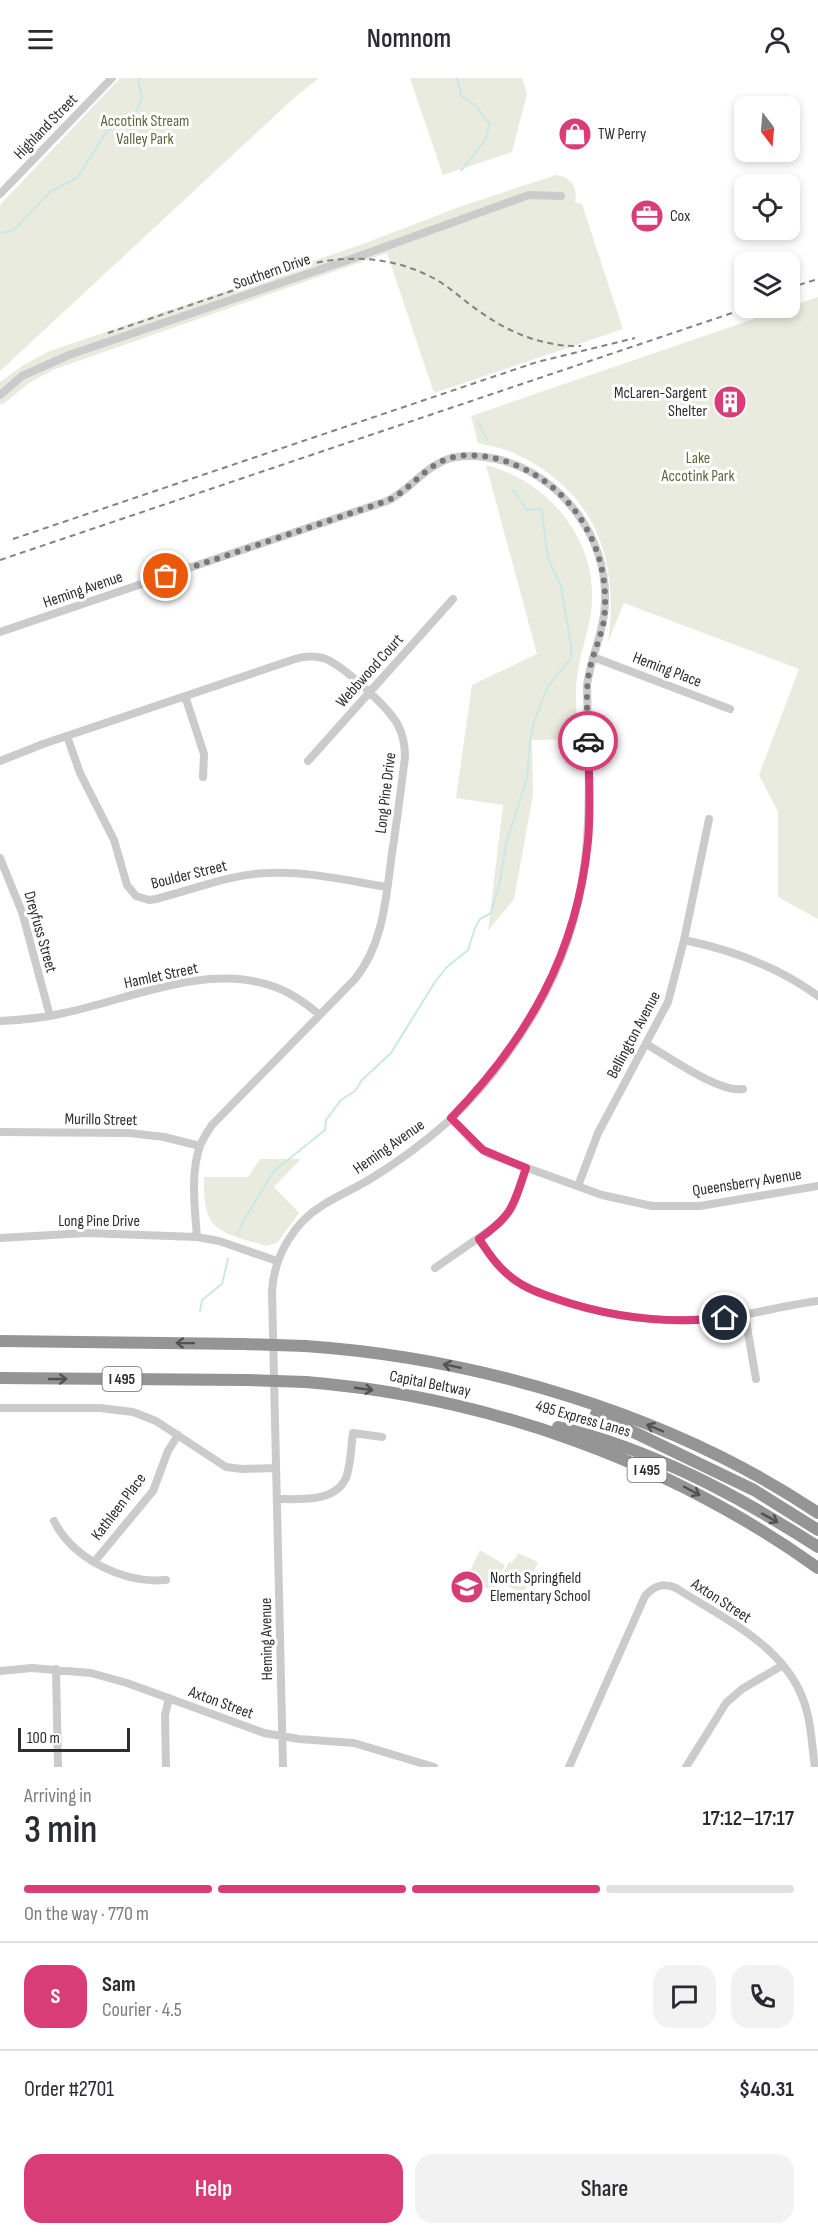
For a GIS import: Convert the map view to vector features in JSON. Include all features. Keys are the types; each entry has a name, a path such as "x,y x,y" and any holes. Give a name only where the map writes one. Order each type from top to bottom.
{"highway":[{"name":"Capital Beltway","path":"0,1341 305,1346 415,1358 509,1380 580,1401 669,1434 748,1471 818,1513"},
{"name":"Capital Beltway","path":"0,1378 306,1382 377,1390 460,1406 556,1433 632,1463 729,1511 818,1568"},
{"name":"495 Express Lanes","path":"509,1380 641,1434 754,1491 818,1530"},
{"name":"495 Express Lanes","path":"460,1406 571,1430 614,1443 726,1494 818,1547"}],"street":[{"name":"Highland Street","path":"0,194 112,78"},
{"name":"Southern Drive","path":"0,395 22,376 69,354 347,261 529,195 561,196"},
{"name":"Heming Avenue","path":"0,632 387,501 404,491 424,472 440,462 473,455 508,462 544,481 572,506 591,535 600,561 605,600 603,622 587,685 588,839 582,885 571,929 549,985 523,1032 489,1077 451,1118 395,1163 309,1215 292,1234 278,1261 272,1291 283,1767"},
{"name":"Webbwood Court","path":"308,761 453,599"},
{"name":"Long Pine Drive","path":"0,761 185,696 310,656 323,658 335,664 369,693 393,718 401,734 405,749 387,887 381,928 369,960 355,979 219,1116 200,1146 195,1181 197,1237"},
{"name":"Heming Place","path":"594,657 730,709"},
{"path":"185,696 204,754 203,777"},
{"name":"Boulder Street","path":"67,736 80,773 114,840 127,885 136,896 156,899 240,877 268,873 295,874 387,887"},
{"name":"Bellington Avenue","path":"578,1186 598,1133 668,1002 684,940 708,819"},
{"name":"Dreyfuss Street","path":"0,858 22,912 50,1016"},
{"path":"684,940 751,958 787,975 818,996"},
{"name":"Hamlet Street","path":"0,1021 50,1016 172,985 232,979 256,981 279,988 320,1015"},
{"path":"646,1044 718,1086 735,1091 743,1089"},
{"name":"Queensberry Avenue","path":"451,1118 483,1150 526,1168 630,1202 678,1207 720,1204 818,1186"},
{"name":"Murillo Street","path":"0,1132 129,1133 164,1137 200,1146"},
{"path":"435,1268 500,1223 508,1214 526,1168"},
{"name":"Long Pine Drive","path":"0,1238 86,1233 197,1237 219,1241 278,1261"},
{"path":"479,1239 497,1264 516,1282 535,1292 582,1307 623,1316 662,1320 706,1320 818,1300"},
{"path":"744,1315 756,1379"},
{"path":"0,1408 114,1408 149,1418 226,1467 276,1468"},
{"path":"277,1498 314,1499 333,1492 347,1476 353,1433 382,1437"},
{"name":"Kathleen Place","path":"95,1562 153,1491 168,1451 178,1436"},
{"name":"Kathleen Place","path":"54,1521 65,1540 95,1562 139,1580 153,1582 166,1580"},
{"name":"Axton Street","path":"569,1767 645,1596 654,1587 666,1585 676,1588 764,1645 783,1665"},
{"path":"686,1767 726,1703 737,1693 783,1665 794,1680 807,1710 814,1767"},
{"name":"Axton Street","path":"0,1671 32,1668 56,1669 104,1676 257,1730 282,1736 354,1743 434,1767"},
{"path":"56,1669 58,1767"},
{"path":"166,1767 165,1715 169,1698"},
{"path":"404,1767 406,1758"}],"green space":[{"name":"Accotink Stream Valley Park","path":"120,78 319,78 294,98 0,371 0,205"},
{"path":"410,78 522,78 527,94 512,152 443,175"},
{"path":"556,175 569,180 574,187 575,202 582,204 623,329 434,393 387,253 55,369 29,383 2,405 0,404 0,382 25,364 50,351"},
{"name":"Lake Accotink Park","path":"818,297 818,919 778,897 778,812 759,775 799,669 624,603 608,642 611,611 610,582 605,555 582,507 564,486 542,468 510,451 478,443 471,416 757,318 800,318 800,303"},
{"path":"486,465 527,482 560,512 573,530 583,550 590,572 592,594 591,614 577,678 578,739 532,740 533,795 514,899 488,931 503,805 456,798 472,685 537,654"},
{"path":"260,1159 301,1159 274,1187 299,1213 277,1243 266,1246 236,1237 217,1227 211,1219 204,1195 204,1177 248,1177"},
{"path":"480,1550 505,1565 493,1591 466,1579"},
{"path":"518,1553 538,1562 523,1594 499,1581 509,1562 512,1563"}],"waterway":[{"path":"0,233 14,230 50,192 77,178 107,131 123,123 136,112 142,98 138,81 140,78"},
{"path":"457,78 462,97 475,105 490,125 485,140 461,171"},
{"path":"477,420 487,440"},
{"path":"237,1235 274,1171 325,1130 326,1120 341,1100 355,1091 362,1080 391,1053 435,982 447,967 468,950 480,919 491,913 500,881 506,844 527,778 534,722 547,688 571,658 561,586 548,558 542,513 540,509 527,510 513,490"},
{"path":"200,1311 202,1300 222,1284 228,1259"}],"railway":[{"path":"108,333 311,264 359,259 390,262 420,272 441,283 490,319 527,337 554,344 581,346"},
{"path":"800,285 818,279"},
{"path":"0,560 734,312"},
{"path":"13,539 537,362 635,338"}],"way so far":[{"path":"166,576 387,501 404,491 440,462 473,455 508,462 533,474 563,496 579,515 591,535 600,561 605,600 600,638 589,670 587,685 588,741"}],"place":[{"name":"TW Perry","path":"575,134"},
{"name":"Cox","path":"647,216"},
{"name":"McLaren-Sargent Shelter","path":"730,402"},
{"name":"North Springfield Elementary School","path":"467,1587"}],"route":[{"path":"588,741 589,815 586,862 571,929 549,985 523,1032 489,1077 451,1118 483,1150 526,1168 508,1214 479,1239 506,1273 516,1282 535,1292 582,1307 642,1319 686,1321 725,1318"}]}
